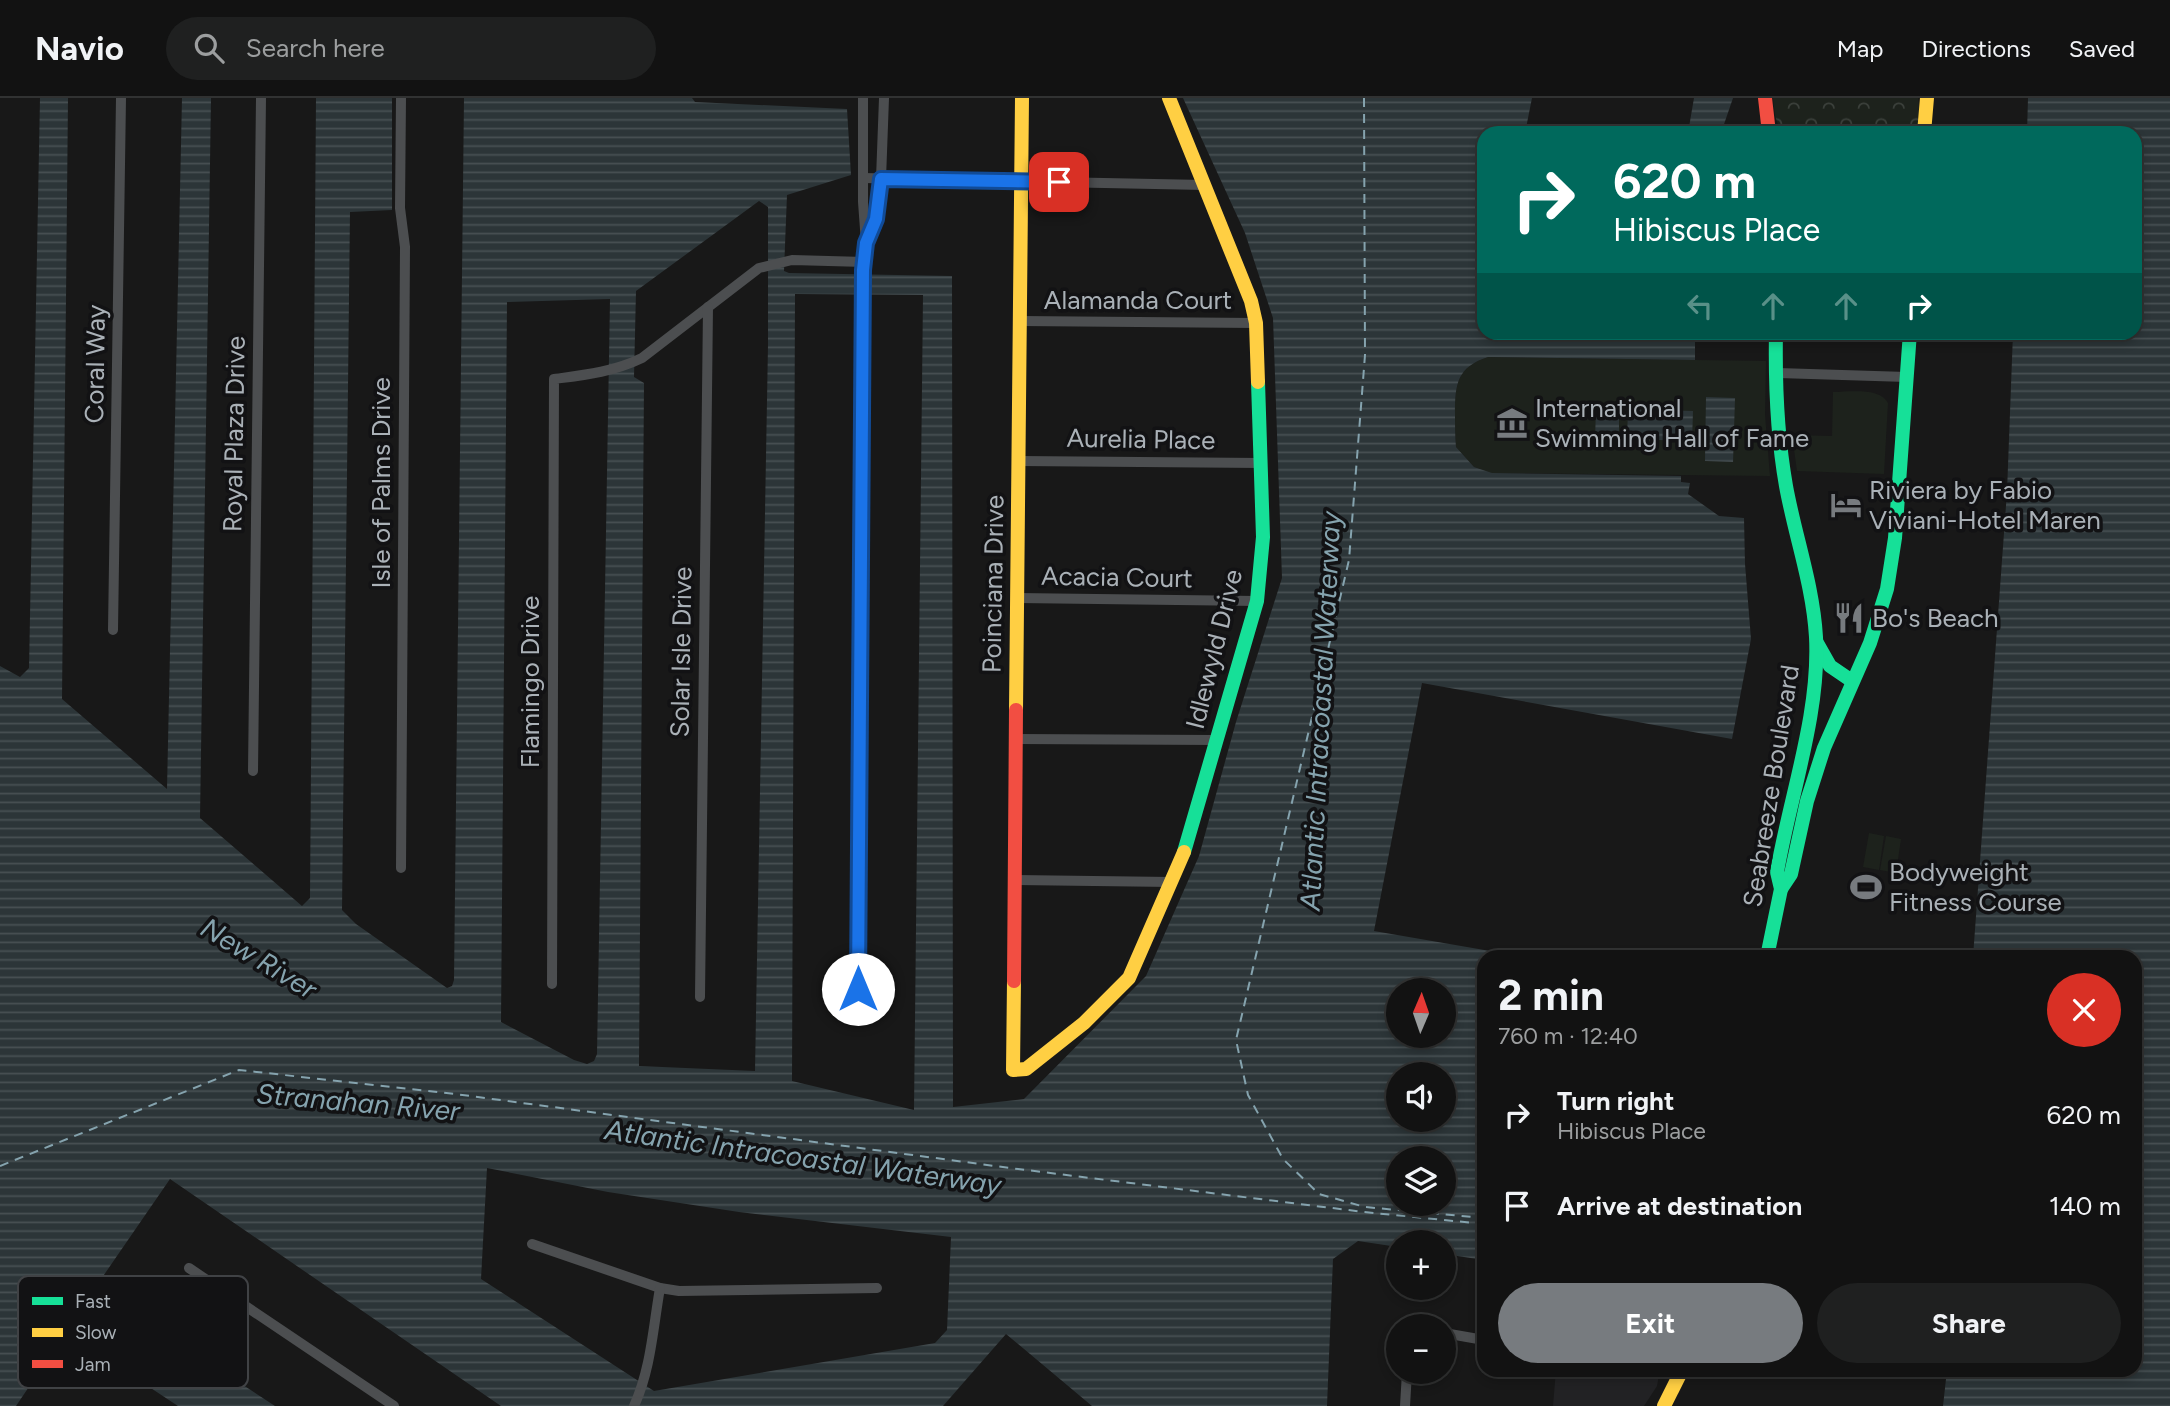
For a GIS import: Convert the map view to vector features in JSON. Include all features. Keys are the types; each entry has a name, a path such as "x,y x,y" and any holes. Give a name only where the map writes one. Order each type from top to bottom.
{"street":[{"name":"Coral Way","path":"114,630 121,98"},
{"name":"Royal Plaza Drive","path":"253,771 261,98"},
{"name":"Isle of Palms Drive","path":"401,98 400,208 405,247 401,869"},
{"path":"858,989 862,301 866,243 863,98"},
{"path":"866,243 876,219 881,179 884,98"},
{"name":"Poinciana Drive","path":"1013,1070 1023,98"},
{"name":"Idlewyld Drive","path":"1013,1070 1026,1069 1084,1023 1129,978 1184,853 1257,601 1263,537 1256,323 1251,302 1168,98"},
{"path":"1765,98 1768,126"},
{"path":"1925,126 1927,98"},
{"path":"863,178 1205,185"},
{"path":"708,307 759,268 792,260 864,266"},
{"name":"Flamingo Drive","path":"552,984 554,379 602,373 642,358 708,307"},
{"name":"Solar Isle Drive","path":"700,997 708,307"},
{"name":"Alamanda Court","path":"1020,321 1256,323"},
{"name":"Seabreeze Boulevard","path":"1769,950 1781,889 1777,872 1810,716 1819,646 1812,592 1789,501 1781,456 1777,417 1776,340"},
{"path":"1781,889 1791,874 1807,801 1824,748 1865,654 1884,601 1893,554 1909,340"},
{"path":"1776,373 1907,377"},
{"name":"Aurelia Place","path":"1019,461 1262,463"},
{"name":"Acacia Court","path":"1017,598 1257,601"},
{"path":"1819,646 1830,659 1844,664 1854,662 1865,654"},
{"path":"1819,646 1826,662 1852,681"},
{"path":"1015,739 1217,740"},
{"path":"1014,880 1172,882"},
{"path":"531,1244 660,1288 679,1291 877,1288"},
{"path":"189,1268 201,1276"},
{"path":"634,1406 647,1369 660,1288"},
{"path":"248,1308 394,1406"},
{"path":"1456,1335 1477,1339"},
{"path":"1664,1406 1678,1377"},
{"path":"1405,1406 1406,1384"}],"shaded area":[{"path":"1555,1377 1659,1377 1657,1386 1644,1406 1553,1406"}],"green space":[{"path":"1773,98 1918,98 1920,113 1918,126 1780,126"},
{"path":"1488,357 1766,361 1765,415 1770,476 1491,473 1474,467 1456,447 1457,385 1470,366"},
{"path":"1833,392 1871,392 1888,403 1884,474 1797,471 1792,435 1832,436"},
{"path":"1869,833 1884,836 1879,870 1863,867"},
{"path":"1886,836 1901,839 1896,873 1880,870"}],"water":[{"path":"40,98 68,98 62,699 167,789 182,98 211,98 200,818 302,906 310,898 316,98 392,98 392,210 350,212 342,910 356,924 447,988 452,986 454,980 464,98 692,98 695,102 847,109 851,175 787,195 784,271 952,276 953,1107 1024,1099 1146,976 1199,856 1236,722 1282,578 1273,318 1245,233 1183,98 1532,98 1526,126 1477,126 1477,340 1695,340 1695,360 1488,357 1470,366 1457,385 1456,447 1474,467 1492,473 1681,476 1681,482 1690,483 1688,494 1719,516 1744,518 1751,639 1732,739 1422,683 1374,931 1484,950 1477,950 1477,1259 1456,1256 1456,1230 1386,1230 1386,1245 1358,1241 1333,1259 1327,1406 1092,1406 1006,1334 943,1406 501,1406 170,1179 103,1276 18,1276 18,1388 28,1388 16,1406 0,1406 0,666 20,677 29,668","holes":["759,201 768,207 755,1071 639,1066 644,383 634,377 636,291","795,294 923,295 914,1110 792,1081","610,299 597,1054 594,1061 587,1064 574,1060 501,1022 507,302","487,1168 608,1192 739,1212 951,1237 947,1330 935,1343 654,1391 481,1279"]},
{"path":"1694,98 1733,98 1723,126 1689,126"},
{"path":"2028,98 2170,98 2170,1406 1943,1406 1946,1377 2142,1377 2142,950 1974,950 2007,492 2013,340 2142,340 2142,126 2027,126"},
{"path":"1706,397 1735,398 1733,462 1705,461"},
{"path":"1596,409 1619,409 1619,440 1595,440"},
{"path":"1628,409 1693,411 1692,441 1627,439"},
{"path":"151,1388 248,1388 275,1406 178,1406"}],"ferry route":[{"path":"1364,98 1365,355 1349,560 1236,1040 1248,1095 1283,1159 1319,1194 1365,1207 1477,1217"},
{"path":"0,1166 239,1070 455,1094 1010,1168 1477,1223"}],"traffic: fast":[{"path":"1768,950 1781,889 1777,872 1809,725 1816,666 1816,637 1811,598 1780,448 1776,340"},
{"path":"1781,889 1791,874 1807,801 1824,748 1870,643 1887,589 1895,538 1909,340"},
{"path":"1184,852 1257,601 1263,537 1258,382"},
{"path":"1817,643 1830,666 1852,681"}],"traffic: slow":[{"path":"1016,710 1022,98"},
{"path":"1169,98 1251,301 1256,323 1258,382"},
{"path":"1925,126 1927,98"},
{"path":"1014,981 1013,1070 1026,1069 1084,1023 1129,978 1184,852"},
{"path":"1664,1406 1678,1377"}],"traffic: jam":[{"path":"1765,98 1768,126"},
{"path":"1014,981 1016,710"}],"place":[{"name":"International Swimming Hall of Fame","path":"1512,423"},
{"name":"Riviera by Fabio Viviani-Hotel Maren","path":"1846,505"},
{"name":"Bo's Beach","path":"1849,618"},
{"name":"Bodyweight Fitness Course","path":"1866,887"}],"route":[{"path":"858,989 863,270 866,243 876,219 881,179 1059,182"}],"water label":[{"name":"Atlantic Intracoastal Waterway","path":"1320,711"},
{"name":"New River","path":"259,958"},
{"name":"Stranahan River","path":"358,1102"},
{"name":"Atlantic Intracoastal Waterway","path":"803,1157"}]}
